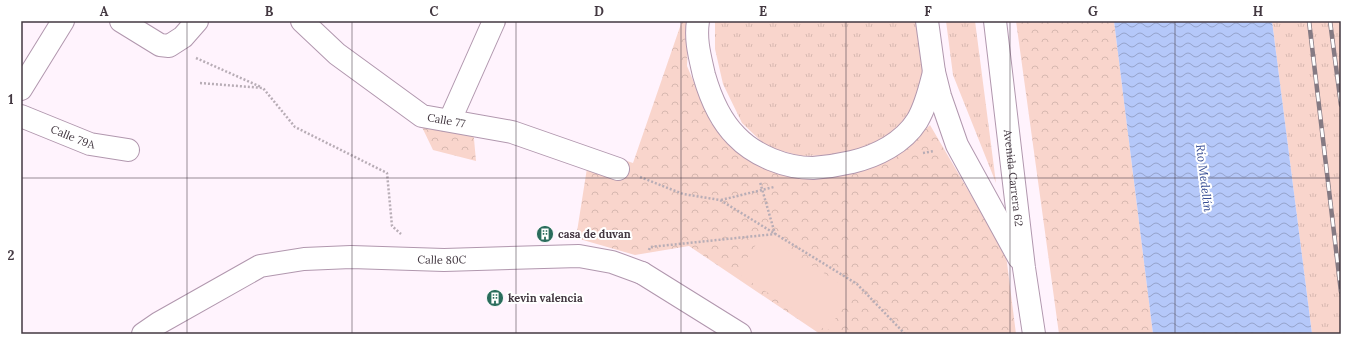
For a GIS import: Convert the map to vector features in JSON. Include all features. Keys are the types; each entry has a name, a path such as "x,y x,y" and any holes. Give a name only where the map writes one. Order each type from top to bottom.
{"main road":[{"path":"21,89 62,21"},
{"path":"121,21 160,45 169,46 183,37 197,21"},
{"name":"Calle 77","path":"302,21 337,54 422,116 512,132 618,169"},
{"path":"450,120 494,21"},
{"path":"698,21 696,33 700,59 708,89 720,113 736,136 750,148 769,159 792,166 812,168 835,166 877,154 892,146 908,132 918,120 927,99 934,72"},
{"path":"926,21 934,72 940,96 957,145 1024,268"},
{"name":"Avenida Carrera 62","path":"995,21 1024,268 1034,334"},
{"name":"Calle 79A","path":"21,116 90,144 128,150"},
{"name":"Calle 80C","path":"143,334 159,323 260,266 304,259 351,257 444,260 579,256 612,262 642,273 740,334"}],"path":[{"path":"169,46 263,88 295,127 387,172 392,226 404,236"},
{"path":"200,83 263,88"},
{"path":"750,148 775,234"},
{"path":"618,169 683,194 720,200 857,284 905,334"},
{"path":"642,273 650,247 775,234"}],"green space":[{"path":"682,21 689,21 687,66 711,123 746,159 776,171 904,149 930,125 1006,255 1016,334 820,334 689,246 635,255 576,238 590,149 633,163"},
{"path":"715,21 916,21 925,76 913,111 892,135 872,146 839,155 801,156 767,147 742,123 723,84 715,49"},
{"path":"946,21 975,21 996,183 953,75"},
{"path":"1016,21 1114,21 1153,334 1059,334"},
{"path":"1272,21 1341,21 1341,334 1312,334"},
{"path":"421,125 473,128 476,161 433,150"},
{"path":"763,234 853,292 827,331 737,273"}],"water":[{"name":"Río Medellín","path":"1114,21 1272,21 1312,334 1153,334"}],"railway":[{"path":"1309,21 1341,292"},
{"path":"1330,21 1341,105"}],"place":[{"name":"casa de duvan","path":"545,234"},
{"name":"kevin valencia","path":"495,298"}]}
